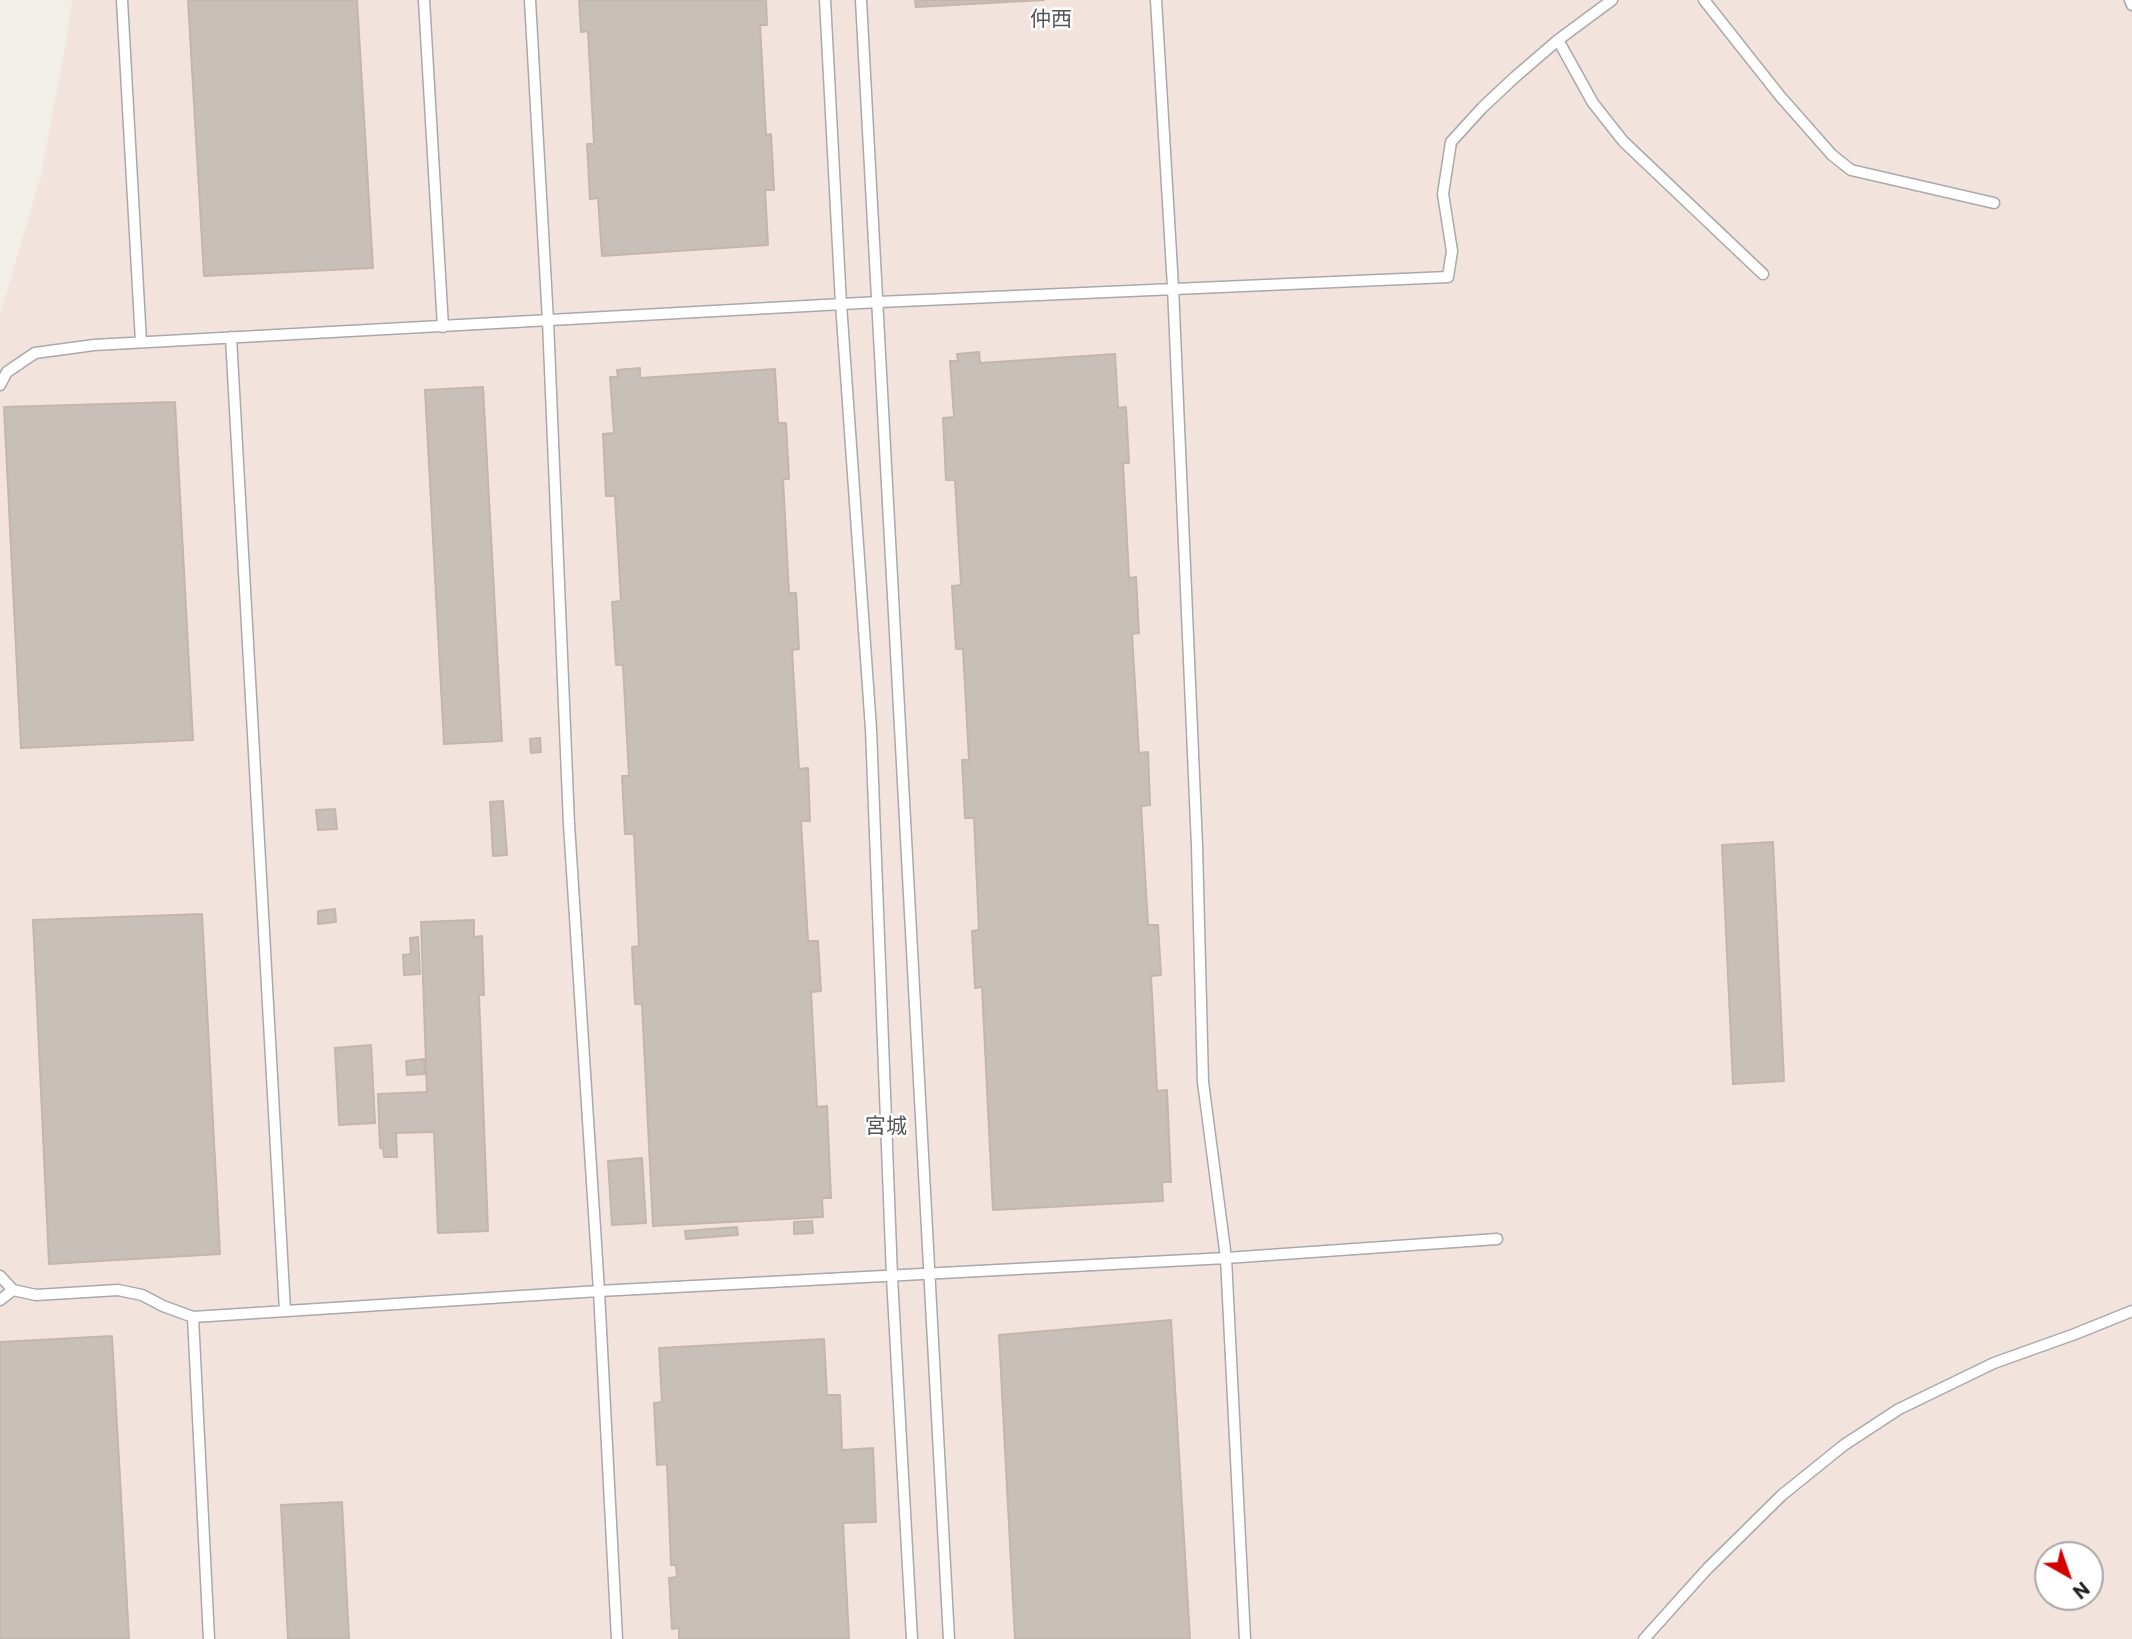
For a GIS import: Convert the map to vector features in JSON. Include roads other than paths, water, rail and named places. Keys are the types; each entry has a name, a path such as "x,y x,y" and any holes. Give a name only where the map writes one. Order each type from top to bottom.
{"lane":[{"path":"122,0 141,342"},
{"path":"424,0 443,327"},
{"path":"530,0 548,321 569,824 599,1291 617,1639"},
{"path":"825,0 841,304 871,729 892,1277 912,1639"},
{"path":"861,0 949,1639"},
{"path":"1156,0 1173,287 1198,846 1203,1082 1226,1258 1245,1639"},
{"path":"0,385 7,372 35,352 141,342 1173,287 1448,276 1452,251 1443,194 1451,142 1482,108 1558,40 1612,0"},
{"path":"1704,0 1789,106 1832,155 1851,170 1994,203"},
{"path":"1558,40 1593,103 1623,141 1763,274"},
{"path":"232,337 285,1311"},
{"path":"0,1276 13,1290 36,1294 118,1290 142,1295 163,1307 193,1317 599,1291 1226,1258 1497,1239"},
{"path":"0,1300 13,1290"},
{"path":"1644,1639 1707,1569 1782,1495 1844,1445 1899,1409 1994,1363 2132,1311"},
{"path":"193,1317 209,1639"}],"district":[{"name":"仲西","path":"1051,19"},
{"name":"宮城","path":"886,1126"}]}
